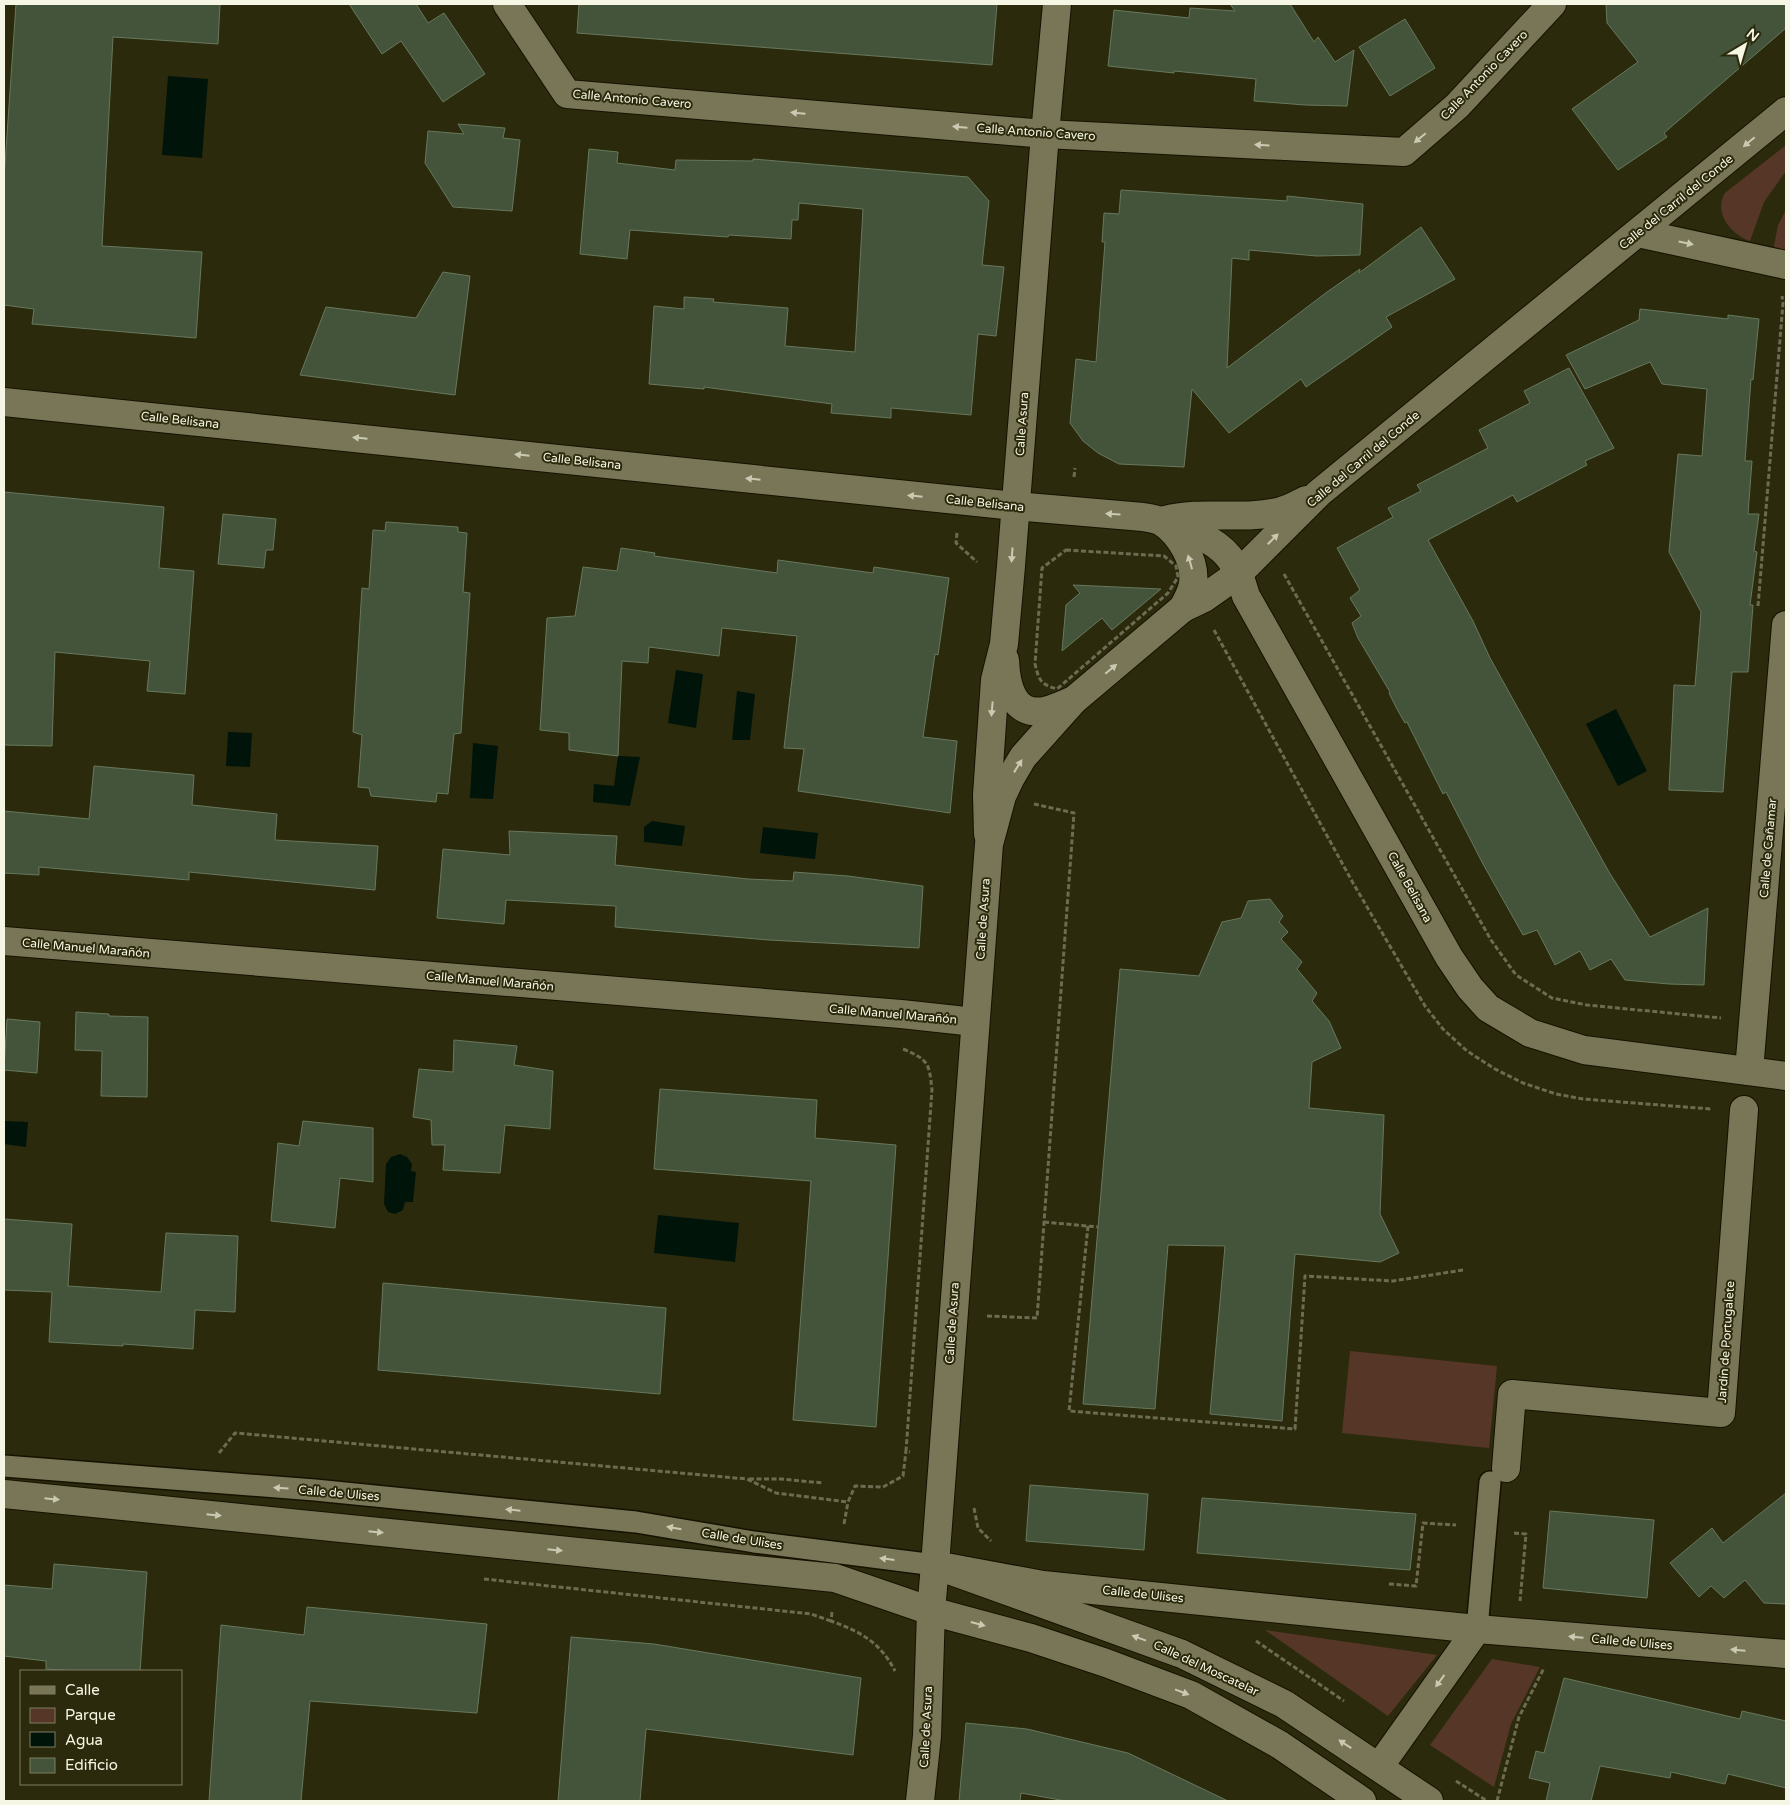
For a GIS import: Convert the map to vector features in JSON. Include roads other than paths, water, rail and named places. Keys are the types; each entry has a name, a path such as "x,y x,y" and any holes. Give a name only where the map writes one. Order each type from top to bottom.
{"street":[{"name":"Calle Antonio Cavero","path":"507,4 567,94 1045,134 1404,152 1457,106 1552,4"},
{"name":"Calle Asura","path":"989,844 987,795 995,680 1004,644 1057,4"},
{"name":"Calle del Carril del Conde","path":"989,844 1002,796 1010,779 1023,757 1074,700 1183,608 1204,598 1238,574 1319,493 1786,111"},
{"path":"1638,233 1786,265"},
{"name":"Calle Belisana","path":"4,402 1016,506 1144,517 1179,526 1216,546 1230,558 1246,596 1449,957 1470,988 1488,1008 1530,1033 1584,1050 1786,1076"},
{"name":"Calle Belisana","path":"1161,521 1182,516 1270,514 1283,511 1319,493"},
{"path":"1161,521 1172,530 1183,545 1189,555 1193,569 1194,582 1183,608"},
{"name":"Calle de Cañamar","path":"1749,1071 1786,625"},
{"path":"1004,644 1006,682 1012,696 1021,706 1033,711 1043,711 1074,700"},
{"name":"Calle de Asura","path":"920,1801 927,1736 931,1611 989,844"},
{"name":"Calle Manuel Marañón","path":"4,941 901,1014 975,1022"},
{"name":"Jardín de Portugalete","path":"1498,1475 1512,1394 1721,1413 1744,1110"},
{"path":"4,1494 835,1578 931,1611 1031,1638 1106,1663 1190,1695 1280,1745 1362,1801"},
{"name":"Calle de Ulises","path":"935,1566 1043,1585 1478,1629 1786,1654"},
{"name":"Calle del Moscatelar","path":"935,1566 1182,1654 1284,1704 1429,1801"},
{"path":"1379,1767 1478,1629"}],"lane":[{"name":"Calle de Ulises","path":"4,1466 315,1490 636,1522 754,1542 935,1566"},
{"name":"Jardín de Portugalete","path":"1478,1629 1486,1530 1498,1475"}],"water":[{"path":"168,76 208,79 202,158 162,155"},
{"path":"676,670 703,674 696,728 668,723"},
{"path":"737,691 755,694 750,740 732,740"},
{"path":"1616,709 1647,771 1618,786 1586,724"},
{"path":"228,732 252,733 250,767 226,766"},
{"path":"473,743 498,746 493,799 470,798"},
{"path":"618,756 640,757 630,806 593,802 594,784 614,786"},
{"path":"652,821 685,826 682,846 644,842 644,827"},
{"path":"763,827 818,833 815,859 760,853"},
{"path":"4,1121 28,1122 26,1147 4,1144"},
{"path":"400,1154 407,1157 412,1164 411,1171 416,1172 413,1202 405,1202 403,1210 395,1214 388,1212 384,1204 386,1164 391,1157"},
{"path":"658,1215 739,1223 735,1262 654,1253"}]}
